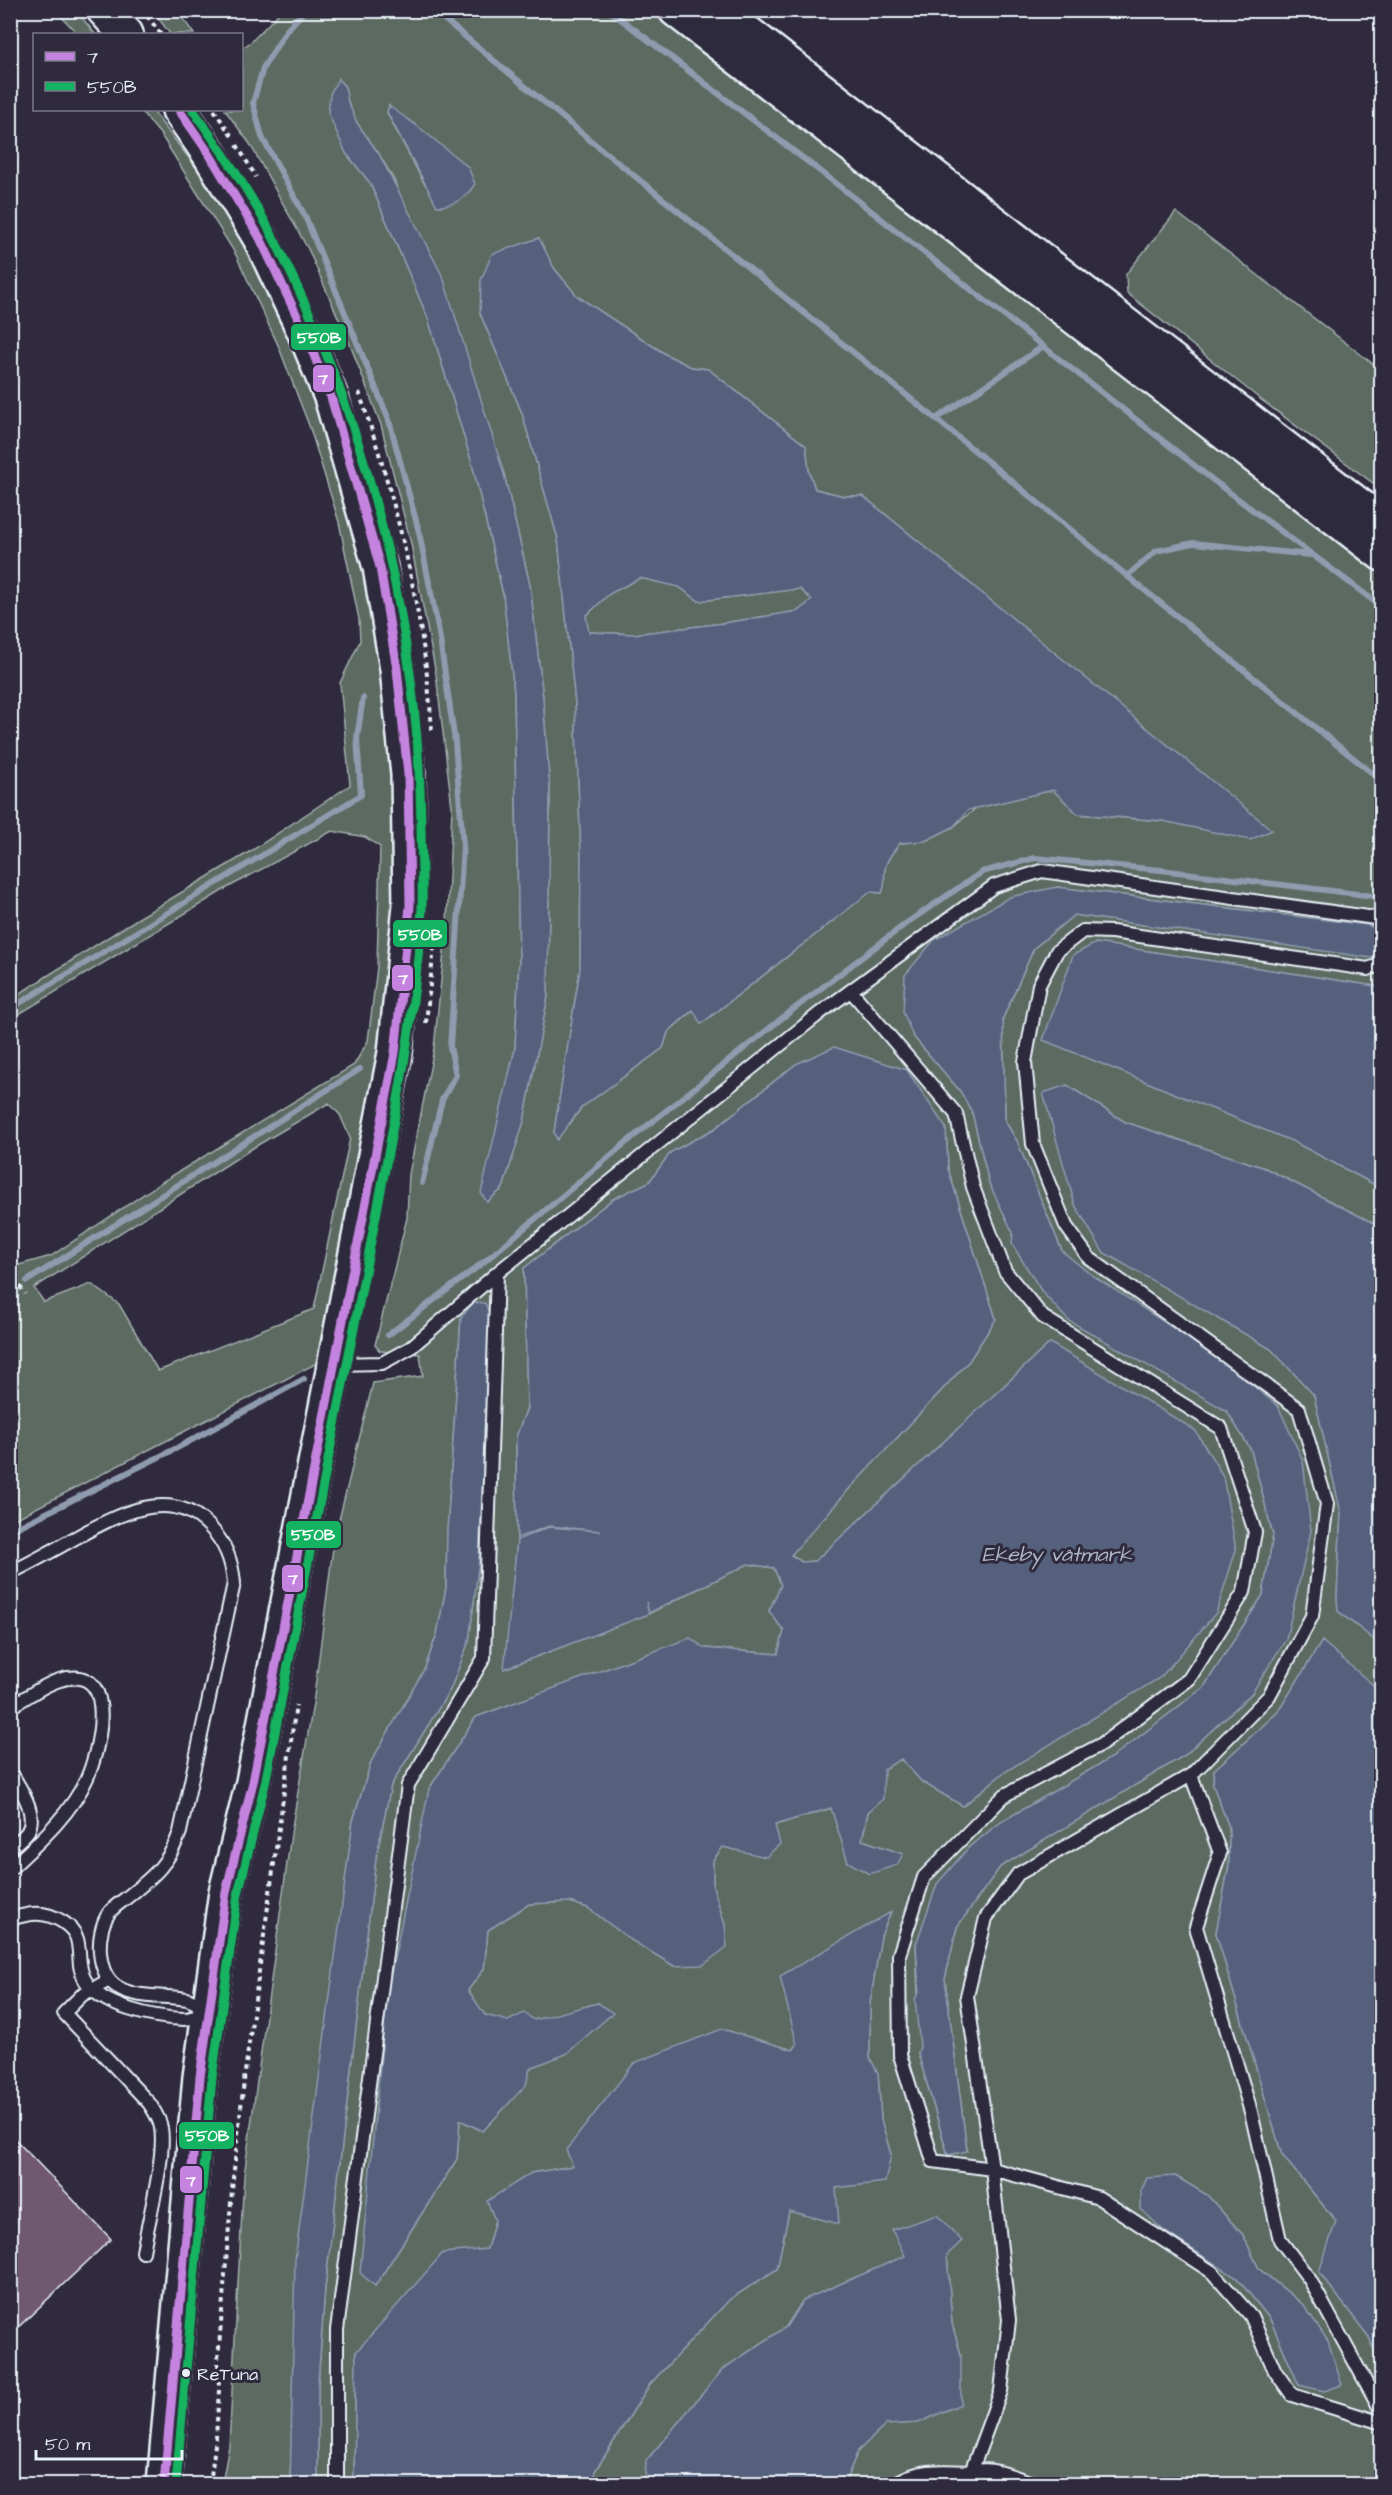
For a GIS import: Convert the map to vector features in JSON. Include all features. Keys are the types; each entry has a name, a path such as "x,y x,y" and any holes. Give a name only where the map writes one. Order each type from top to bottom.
{"main road":[{"path":"104,10 125,33"},
{"path":"676,10 1382,554"},
{"path":"718,10 1382,523"},
{"path":"180,111 208,152 260,238 305,333 331,396 380,567 397,669 408,774 410,844 410,906 395,1053 253,1782 226,1892 186,2484"},
{"path":"164,2484 200,2078 219,2013"}],"lane":[{"path":"336,1364 382,1363 410,1348 497,1273 820,1013 994,886 1042,871 1382,919"},
{"path":"958,2484 972,2472 1001,2391 1009,2320 992,2169 967,1996 986,1918 1018,1874 1191,1775 1269,1696 1312,1616 1327,1504 1299,1409 1089,1258 1065,1226 1033,1144 1024,1062 1039,985 1057,951 1083,931 1112,932 1368,969 1382,964"},
{"path":"851,991 956,1114 973,1187 1005,1271 1043,1317 1221,1428 1255,1532 1244,1592 1190,1679 1102,1744 1005,1795 924,1876 899,1955 900,2055 933,2161 992,2169 1100,2198 1212,2272 1251,2316 1275,2371 1292,2395 1382,2423"},
{"path":"337,2484 337,2330 408,1785 484,1658 497,1273"},
{"path":"10,1573 121,1513 142,1507 180,1509 194,1514 219,1537 232,1565 234,1583 180,1832 174,1848 157,1873 109,1914 101,1934 102,1964 109,1980 119,1988 135,1994 189,2000 219,2013"},
{"path":"10,1707 68,1678 86,1682 100,1695 100,1727 87,1779 51,1828 10,1869"},
{"path":"10,1771 30,1809 31,1820 28,1831 10,1848"},
{"path":"1191,1775 1220,1853 1196,1927 1251,2112 1280,2240 1310,2280 1382,2412"},
{"path":"31,1820 51,1828"},
{"path":"10,1919 41,1913 52,1915 66,1925 77,1938 80,1968 92,1989 106,2000 145,2013 187,2019 219,2013"},
{"path":"109,1980 92,1989 64,2013 149,2103 158,2117 161,2129 161,2154 142,2252"},
{"path":"895,2484 934,2470 972,2472 987,2470 1036,2484"}],"path":[{"path":"143,10 160,33"},
{"path":"10,1271 25,1294"}],"shaded area":[{"path":"134,2476 134,2484 68,2484"}],"green space":[{"path":"56,11 77,11 94,33 77,33"},
{"path":"153,11 178,11 193,33 169,33"},
{"path":"281,11 656,11 1381,567 1381,932 1368,925 1057,887 913,1036 960,1091 972,1112 989,1183 1014,1233 1200,1394 1227,1411 1251,1450 1273,1535 1263,1595 1204,1687 1114,1756 1001,1822 969,1847 916,1944 920,2047 918,2053 948,2155 967,2150 945,1979 957,1927 1000,1867 1185,1755 1252,1693 1303,1461 1062,1251 1017,1141 1005,1121 1003,1018 1034,948 1074,915 1372,957 1381,951 1381,987 1096,943 1294,1142 1381,1188 1381,1227 1265,1168 1125,1122 1067,1085 1103,1251 1271,1349 1314,1395 1341,1513 1338,1611 1381,1645 1381,1692 1322,1642 1278,1712 1214,1770 1213,1785 1229,1827 1229,1865 1216,1933 1282,2155 1336,2221 1320,2273 1369,2337 1381,2367 1381,2484 844,2484 858,2451 886,2424 918,2423 961,2355 952,2324 947,2255 905,2256 803,2300 786,2327 723,2369 646,2461 645,2484 596,2484 595,2471 650,2384 730,2299 777,2269 789,2211 838,2223 836,2188 891,2155 881,2120 878,2074 870,2058 870,2003 881,1936 890,1913 793,2050 722,2029 573,2166 531,2173 495,2220 487,2249 356,2352 354,2484 318,2484 318,2383 325,2288 376,1858 391,1785 450,1690 469,1641 479,1561 461,1318 447,1532 446,1588 437,1634 425,1668 371,1762 353,1821 327,2024 292,2429 290,2484 222,2484 229,2446 244,2176 292,1827 313,1704 334,1540 373,1383 423,1376 420,1354 380,1351 375,1345 407,1218 409,1174 434,1048 447,923 452,807 436,674 411,544 381,425 351,347 309,251 250,144 226,111 243,111 243,47","holes":["338,79 345,87 348,102 357,123 394,180 504,474 530,585 543,698 550,791 548,996 524,1121 503,1188 487,1202 482,1193 515,1049 519,959 514,692 503,594 472,463 428,318 370,183 346,153","389,106 425,185 387,113","538,238 554,268 577,296 665,354 691,367 708,369 806,446 809,471 815,489 844,496 863,496 991,601 1163,821 1078,814 1053,790 976,808 953,827 925,841 900,843 886,865 882,893 870,892 701,1024 694,1010 668,1032 663,1048 581,1108 570,1124 554,1132 580,969 581,854 575,703 558,539 522,413 480,313","796,1064 946,1128 948,1169 996,1319 969,1361 791,1554 802,1562 815,1561 1050,1343 1031,1755 1003,1773 963,1806 922,1782 901,1759 883,1769 883,1798 868,1812 862,1840 903,1854 848,1862 832,1808 775,1825 766,1856 723,1847 713,1860 713,1887 725,1925 674,1966 631,1940 588,1908 570,1902 529,1904 488,1930 484,1969 468,1990 484,2014 494,2020 523,2021 557,2015 598,2003 566,2053 530,2068 483,2131 460,2120 457,2159 375,2286 429,1789 476,1717 690,1638 704,1648 778,1654 784,1631 769,1611 781,1585 774,1568 748,1564 648,1614 505,1668 517,1540 516,1437 527,1408 524,1268 613,1199 649,1182 671,1152 714,1129","1175,2176 1207,2195 1243,2235 1259,2269 1304,2305 1299,2385 1270,2319 1237,2278"]},
{"path":"141,111 153,111 214,191 273,293 316,394 343,478 370,594 384,671 396,787 394,928 383,1036 319,1362 11,1521 11,1264 19,1265 51,1256 162,1182 354,1065 368,1041 377,967 380,847 365,837 332,831 227,888 11,1019 11,999 137,919 251,851 350,785 340,683 360,641 359,619 339,522 310,428 278,345 235,253 161,135","holes":["329,1103 340,1115 350,1138 314,1309 158,1371 119,1304 91,1284 44,1302 34,1288 256,1146"]},
{"path":"1176,212 1381,370 1381,489 1260,399 1127,293 1126,274"},
{"path":"640,578 679,587 699,601 800,589 812,600 798,611 724,623 634,634 588,632 586,616 609,594"}],"water":[{"path":"338,79 345,87 348,102 357,123 379,154 443,277 504,474 530,585 543,698 550,791 548,996 524,1121 503,1188 487,1202 481,1193 515,1049 519,959 514,692 503,594 472,463 428,318 370,183 346,153 328,113 330,94"},
{"path":"389,106 468,167 475,184 463,198 449,205 437,206 387,112"},
{"path":"539,238 554,268 577,296 665,354 691,367 708,369 806,446 809,471 815,489 844,496 863,496 1272,830 1250,840 1163,821 1078,814 1053,790 969,810 953,827 925,841 900,843 886,865 882,893 870,892 701,1024 693,1010 668,1032 663,1048 581,1108 557,1140 554,1132 580,969 581,854 575,703 558,539 522,413 480,313 481,280 492,254","holes":["640,578 679,587 699,601 800,589 812,600 798,611 724,623 634,634 589,632 586,616 609,594"]},
{"path":"1057,887 1368,925 1381,932 1381,951 1372,958 1074,915 1034,948 1003,1018 1005,1121 1017,1141 1062,1251 1089,1273 1219,1358 1278,1406 1303,1461 1311,1531 1286,1639 1252,1693 1185,1755 1000,1867 957,1927 945,1979 967,2151 948,2155 918,2053 920,2047 915,1999 919,1992 916,1944 937,1884 969,1847 1001,1822 1114,1756 1204,1687 1263,1595 1273,1535 1251,1450 1227,1411 1068,1320 1042,1292 1012,1244 1013,1233 989,1183 972,1112 960,1091 913,1036 903,1012 905,975 934,940 1010,897"},
{"path":"1096,943 1381,987 1381,1188 1294,1142 1043,1040 1073,955"},
{"name":"Ekeby våtmark","path":"834,1047 907,1070 946,1128 948,1169 996,1319 969,1361 850,1488 791,1555 802,1562 815,1561 1050,1343 1195,1430 1223,1476 1236,1550 1216,1613 1161,1677 1003,1773 963,1806 922,1782 901,1759 884,1769 883,1799 868,1812 862,1840 903,1854 897,1865 869,1874 848,1862 831,1808 775,1825 780,1844 766,1857 723,1847 713,1860 713,1887 725,1925 727,1947 703,1965 674,1966 631,1940 588,1908 570,1902 529,1904 488,1930 484,1969 468,1990 485,2015 508,2021 524,2013 534,2020 598,2003 613,2013 566,2054 530,2068 526,2085 483,2131 460,2120 457,2159 375,2286 360,2273 387,1993 429,1789 476,1717 690,1638 704,1648 778,1654 784,1631 769,1611 781,1585 774,1568 748,1564 649,1613 646,1602 649,1614 504,1669 517,1540 549,1527 601,1531 549,1526 517,1538 516,1437 527,1408 524,1268 613,1199 649,1182 671,1152 714,1129 796,1064"},
{"path":"1067,1085 1125,1122 1265,1168 1381,1227 1381,1645 1338,1611 1341,1513 1314,1395 1271,1349 1103,1252 1075,1205 1043,1093"},
{"path":"473,1303 485,1303 490,1315 479,1561 469,1641 450,1690 391,1785 376,1858 325,2288 318,2383 318,2484 290,2484 295,2260 353,1821 371,1762 425,1668 437,1634 446,1588 447,1532 461,1318"},
{"path":"1322,1641 1381,1692 1381,2367 1369,2337 1319,2272 1336,2221 1282,2155 1216,1933 1229,1865 1229,1827 1213,1785 1214,1770 1278,1712"},
{"path":"891,1912 881,1936 870,2003 870,2058 878,2073 881,2120 891,2155 885,2182 836,2188 839,2224 789,2211 777,2269 730,2299 650,2384 595,2471 596,2484 354,2484 356,2352 443,2253 487,2249 495,2220 487,2201 531,2173 573,2166 566,2150 634,2063 722,2029 793,2050 797,2045 780,1976"},
{"path":"1175,2176 1207,2195 1243,2235 1259,2269 1304,2305 1328,2341 1342,2385 1324,2391 1299,2385 1270,2319 1237,2278 1164,2231 1141,2209 1141,2191 1147,2178"},
{"path":"937,2215 962,2241 947,2255 952,2324 961,2355 961,2404 918,2423 886,2425 858,2451 844,2484 645,2484 646,2461 723,2369 786,2327 803,2300 905,2256 892,2230"}],"building":[{"path":"10,2134 111,2239 10,2335"}],"waterway":[{"path":"305,10 286,31 263,68 253,103 262,137 305,216 389,420 419,532 439,633 455,742 463,846 450,1047 456,1075 442,1100 422,1183"},
{"path":"433,10 585,136 936,419 1042,347"},
{"path":"609,10 833,181 1218,484 1382,607"},
{"path":"936,419 1127,576"},
{"path":"1311,555 1193,543 1156,551 1127,576 1382,781"},
{"path":"10,1009 361,795 357,738 363,698"},
{"path":"388,1335 485,1261 623,1145 786,1015 908,922 982,872 1035,858 1161,870 1382,897"},
{"path":"27,1281 360,1069"},
{"path":"10,1531 177,1448 304,1379"}],"transit line":[{"name":"7","path":"164,2484 200,2077 226,1892 253,1782 395,1053 410,906 408,774 397,669 380,567 331,397 305,333 260,238 208,152 180,111"},
{"name":"550B","path":"176,2484 212,2078 238,1894 265,1784 389,1146 413,1005 422,909 418,746 410,670 397,595 380,520 359,446 334,374 305,304 272,235 245,187 194,111"}],"place":[{"name":"ReTuna","path":"186,2373"}]}
